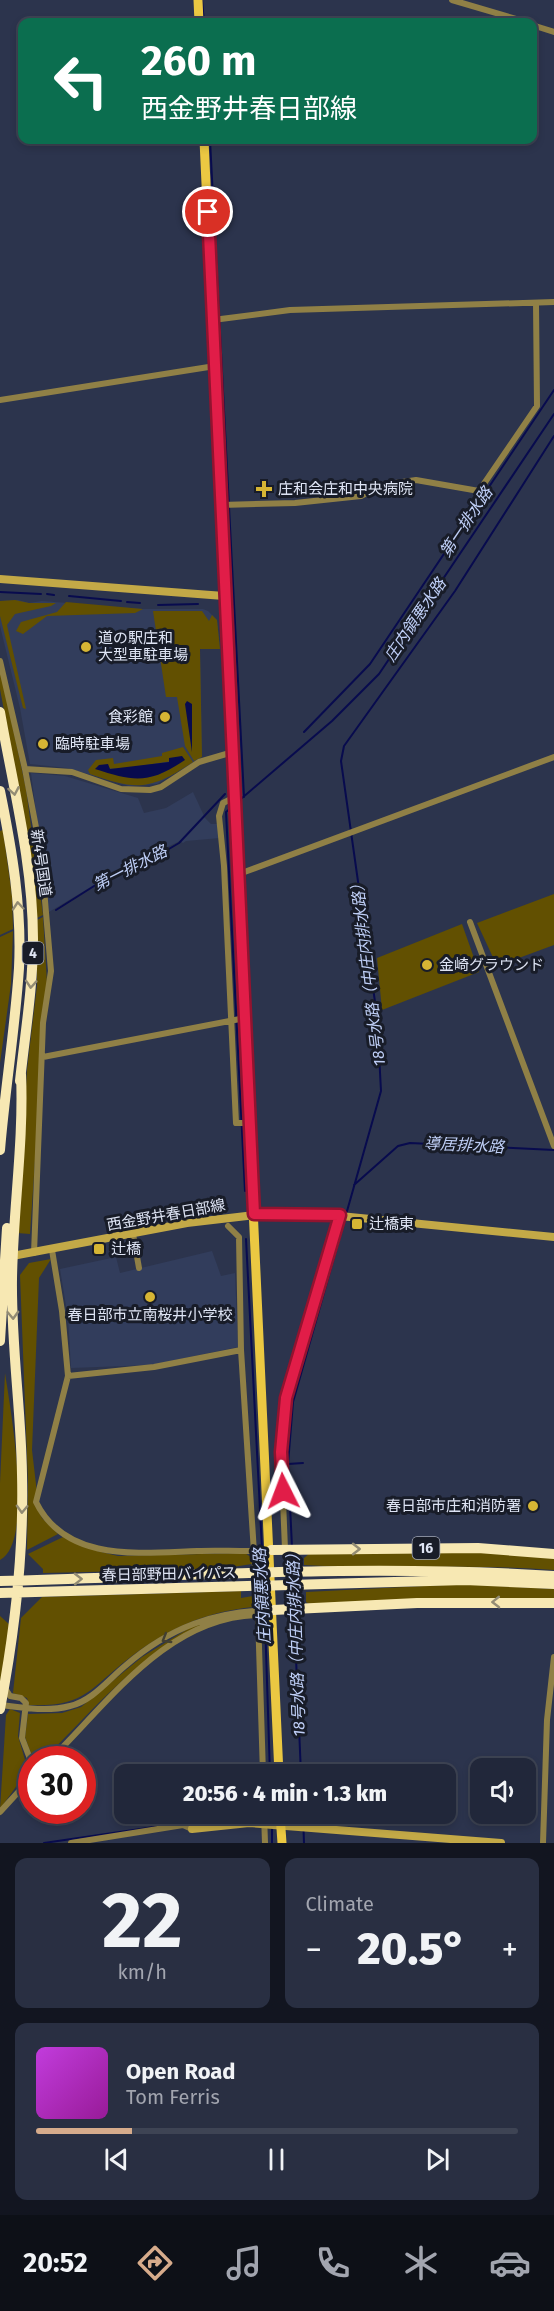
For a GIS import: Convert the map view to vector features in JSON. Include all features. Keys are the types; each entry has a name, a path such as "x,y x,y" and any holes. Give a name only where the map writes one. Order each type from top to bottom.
{"highway":[{"name":"新4号国道","path":"0,712 28,871 32,909 31,989 21,1074 23,1107 6,1257"},
{"name":"新4号国道","path":"0,791 15,873 19,917 19,968 4,1068 0,1150"},
{"path":"0,1341 6,1257"},
{"path":"0,1707 19,1592 22,1471 6,1257"},
{"name":"16","path":"269,1550 478,1548 554,1554"},
{"name":"春日部野田バイパス","path":"0,1593 244,1587 311,1579 489,1572 554,1576"},
{"name":"春日部野田バイパス","path":"0,1581 247,1573 311,1579 465,1580 554,1584"},
{"path":"272,1610 417,1603 554,1603"}],"main road":[{"path":"198,0 199,18"},
{"path":"204,144 279,1764"},
{"path":"0,579 224,596"},
{"name":"西金野井春日部線","path":"6,1257 187,1223 254,1214 340,1215 554,1237"},
{"path":"192,1829 240,1823 501,1843"},
{"path":"273,1825 282,1843"}],"street":[{"path":"452,0 513,18"},
{"path":"537,27 554,32"},
{"path":"213,320 290,310 554,302"},
{"path":"221,505 295,503 361,496 382,485 416,480 479,491 537,406 536,303"},
{"path":"0,400 215,366"},
{"path":"0,661 25,769 42,865 51,971 43,1023 34,1253"},
{"path":"25,769 72,772 121,789 150,790 161,787 199,762 233,752"},
{"path":"239,874 554,757"},
{"path":"49,762 50,770"},
{"path":"235,797 223,803 219,816 236,1123 248,1123"},
{"path":"470,922 554,1146"},
{"path":"42,1057 243,1018"},
{"path":"290,1549 281,1452 286,1398 340,1215"},
{"path":"228,1226 239,1237 241,1350 255,1551 263,1764"},
{"path":"133,1234 139,1268"},
{"path":"52,1250 62,1311 68,1376 36,1502 49,1523 62,1534 113,1553 269,1550"},
{"path":"68,1376 154,1367 241,1350"},
{"path":"63,1746 134,1672 179,1640 211,1623 272,1610"},
{"path":"0,1707 71,1706 87,1699 146,1651 196,1621 226,1613 258,1612"},
{"path":"543,1843 547,1720 554,1657"},
{"path":"5,1684 8,1694 24,1700 26,1708 22,1738 25,1746"},
{"path":"0,1812 18,1792"},
{"path":"71,1843 183,1825 192,1829"},
{"path":"266,1843 273,1825"}],"shaded area":[{"path":"15,600 29,603 56,603 15,614 7,625 26,709 23,708 0,616 0,601"},
{"path":"18,600 29,603 42,601 143,609 203,609 208,611 217,620 220,649 200,649 202,757 157,784 129,786 67,768 30,764 20,708 0,626 0,601"},
{"path":"66,602 143,609 135,613 47,616 23,634 16,631 21,622 57,612"},
{"path":"153,611 202,611 209,621 212,615 217,620 220,649 200,649 202,757 194,761 185,746 177,697 166,697"},
{"path":"0,668 26,789 43,915 37,918 19,791 0,689"},
{"path":"187,701 192,704 192,752 185,704"},
{"path":"183,747 193,762 166,778 143,785 106,780 90,774 88,770 96,760 113,758 114,764 162,756 162,753","holes":["185,759 172,768 151,777 134,776 97,768 121,769"]},
{"path":"182,756 185,760 151,777 132,778 95,769 99,765 108,764 110,769 169,762 169,758"},
{"path":"31,773 65,776 138,798 144,813 166,808 193,792 205,818 211,824 219,824 220,838 183,843 180,841 121,869 49,912"},
{"path":"3,830 12,896 13,929 0,935 0,831"},
{"name":"金崎グラウンド","path":"554,894 554,945 497,966 477,923"},
{"path":"43,917 47,983 30,1234 17,1233 27,1070 37,986 37,920"},
{"name":"金崎グラウンド","path":"462,924 479,972 382,1010 377,958"},
{"path":"13,931 11,984 0,1063 0,937"},
{"name":"春日部市立南桜井小学校","path":"212,1251 221,1276 235,1273 238,1347 151,1365 71,1368 68,1318 60,1269 116,1257 120,1273"},
{"path":"51,1259 39,1278 32,1450 37,1493 34,1502 42,1518 58,1534 27,1550 28,1481 20,1275 29,1263"},
{"path":"5,1373 15,1442 18,1502 16,1528 10,1548 0,1560 0,1483"},
{"path":"63,1537 97,1551 118,1556 245,1553 252,1558 252,1564 219,1569 43,1573 43,1569 28,1554"},
{"path":"455,1551 554,1557 554,1570 304,1565 304,1558 310,1553"},
{"path":"464,1584 554,1589 554,1600 311,1605 306,1602 306,1592"},
{"path":"241,1591 241,1598 253,1596 253,1607 218,1613 172,1631 143,1648 94,1688 74,1699 48,1705 29,1705 27,1698 13,1693 21,1618 42,1597"},
{"path":"0,1616 10,1625 0,1694"},
{"path":"220,1619 194,1629 147,1660 124,1678 57,1746 28,1746 25,1737 28,1714 62,1713 81,1707 142,1657 191,1627"},
{"path":"10,1709 20,1713 18,1736 21,1746 18,1746 18,1784 0,1809 6,1715"}],"waterway":[{"path":"202,0 204,18"},
{"path":"210,144 244,797"},
{"name":"第一排水路","path":"304,732 370,664 554,390"},
{"name":"庄内領悪水路","path":"242,798 332,721 379,674 554,414"},
{"name":"18号水路（中庄内排水路）","path":"292,1547 288,1464 293,1402 381,1091 377,1016 341,761 344,746 455,591 554,436"},
{"path":"0,592 41,594"},
{"path":"47,594 54,595"},
{"path":"69,596 121,601"},
{"path":"127,602 140,603"},
{"path":"158,605 198,604"},
{"name":"第一排水路","path":"56,910 121,869 147,862 179,843 225,794"},
{"name":"庄内領悪水路","path":"231,808 226,812 245,1191"},
{"name":"導居排水路","path":"354,1185 398,1146 410,1143 554,1150"},
{"name":"庄内領悪水路","path":"246,1239 263,1568"},
{"path":"288,1464 303,1463"},
{"name":"18号水路（中庄内排水路）","path":"292,1553 292,1568"},
{"name":"庄内領悪水路","path":"264,1589 270,1764"},
{"name":"18号水路（中庄内排水路）","path":"293,1589 294,1607"},
{"name":"18号水路（中庄内排水路）","path":"294,1612 301,1764"},
{"name":"18号水路（中庄内排水路）","path":"303,1824 304,1843"},
{"path":"44,1843 161,1826"},
{"name":"庄内領悪水路","path":"272,1828 272,1843"}],"place":[{"name":"庄和会庄和中央病院","path":"264,489"},
{"name":"道の駅庄和 大型車駐車場","path":"86,647"},
{"name":"食彩館","path":"165,717"},
{"name":"臨時駐車場","path":"43,744"},
{"name":"金崎グラウンド","path":"427,965"},
{"name":"辻橋東","path":"357,1224"},
{"name":"辻橋","path":"99,1249"},
{"name":"春日部市立南桜井小学校","path":"150,1297"},
{"name":"春日部市庄和消防署","path":"533,1506"}],"route":[{"path":"208,212 254,1214 340,1215 286,1398 281,1452 283,1491"}]}
